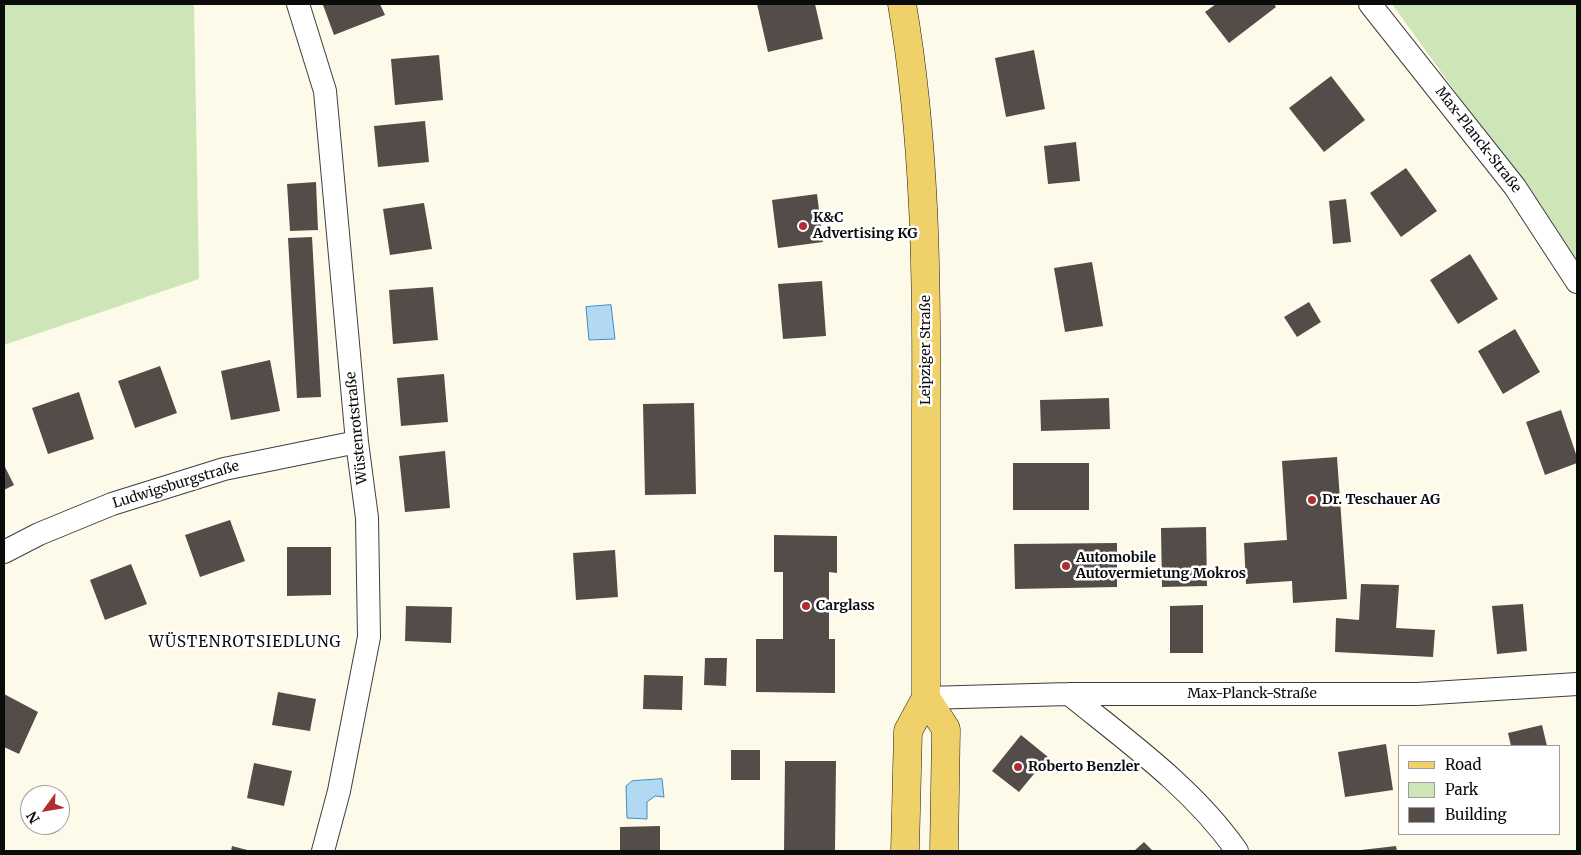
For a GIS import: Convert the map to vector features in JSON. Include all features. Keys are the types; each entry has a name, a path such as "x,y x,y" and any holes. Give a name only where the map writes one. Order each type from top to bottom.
{"main road":[{"name":"Leipziger Straße","path":"902,4 913,73 927,294 926,698 908,731 905,851"},
{"path":"926,698 946,729 944,851"}],"street":[{"name":"Wüstenrotstraße","path":"298,4 324,91 357,442 367,518 369,636 339,791 323,851"},
{"name":"Max-Planck-Straße","path":"1370,4 1515,186 1577,282"},
{"name":"Ludwigsburgstraße","path":"4,552 39,534 112,504 224,468 357,442"},
{"name":"Max-Planck-Straße","path":"926,698 1069,694 1417,694 1577,684"},
{"path":"1069,694 1177,782 1223,831 1238,851"}],"green space":[{"path":"4,4 194,4 199,279 4,345"},
{"path":"1392,4 1577,4 1577,260"}],"water":[{"path":"611,305 615,339 589,340 586,307"},
{"path":"662,779 664,797 655,796 647,802 647,819 627,818 626,786 632,781"}],"building":[{"path":"380,4 385,15 334,35 323,5"},
{"path":"757,4 815,4 823,39 768,52"},
{"path":"1216,4 1274,4 1276,7 1229,43 1205,12"},
{"path":"1034,50 1045,109 1006,117 995,58"},
{"path":"439,55 443,100 395,105 391,59"},
{"path":"1331,76 1365,120 1324,152 1289,108"},
{"path":"425,121 429,162 378,167 374,126"},
{"path":"1076,142 1080,181 1048,184 1044,146"},
{"path":"1406,168 1437,211 1401,237 1370,193"},
{"path":"316,182 318,230 290,231 287,184"},
{"path":"817,194 823,242 778,248 772,200"},
{"path":"1346,199 1351,242 1333,244 1329,201"},
{"path":"424,203 432,249 390,255 383,209"},
{"path":"312,237 321,397 297,398 288,238"},
{"path":"1470,254 1498,299 1458,324 1430,280"},
{"path":"1092,262 1103,326 1065,332 1054,268"},
{"path":"822,281 826,336 783,339 778,284"},
{"path":"433,287 438,340 393,344 389,290"},
{"path":"1309,302 1321,322 1297,337 1284,317"},
{"path":"1515,329 1540,372 1503,394 1478,351"},
{"path":"270,360 280,411 231,420 221,371"},
{"path":"160,366 177,413 135,428 118,381"},
{"path":"444,374 448,422 401,426 397,378"},
{"path":"79,392 94,439 48,454 32,408"},
{"path":"1109,398 1110,429 1041,431 1040,400"},
{"path":"694,403 696,494 645,495 643,404"},
{"path":"1561,410 1577,457 1577,463 1545,475 1526,422"},
{"path":"445,451 450,508 405,512 399,456"},
{"name":"Dr. Teschauer AG","path":"1337,457 1347,599 1293,603 1292,581 1246,584 1244,543 1287,540 1282,461"},
{"path":"1013,463 1089,463 1089,510 1013,510"},
{"path":"4,465 14,485 4,490"},
{"path":"230,520 245,561 200,577 185,535"},
{"path":"1206,527 1207,586 1162,587 1161,528"},
{"name":"Carglass","path":"774,535 837,536 837,573 829,572 829,639 835,639 835,693 756,692 756,639 783,639 783,572 774,572"},
{"name":"Automobile Autovermietung Mokros","path":"1117,543 1117,587 1015,589 1014,544"},
{"path":"287,547 331,547 331,595 287,596"},
{"path":"615,550 618,597 576,600 573,553"},
{"path":"131,564 147,604 105,620 90,580"},
{"path":"1361,584 1399,585 1396,628 1435,630 1433,657 1335,652 1336,618 1359,620"},
{"path":"1523,604 1527,651 1497,654 1492,606"},
{"path":"1203,605 1203,653 1170,653 1170,606"},
{"path":"406,606 452,607 451,643 405,641"},
{"path":"705,658 727,658 726,686 704,685"},
{"path":"644,675 683,676 682,710 643,709"},
{"path":"278,692 316,699 310,731 272,725"},
{"path":"4,694 38,712 19,754 4,747"},
{"path":"1542,725 1547,745 1511,745 1508,733"},
{"path":"1021,735 1048,757 1019,792 992,771"},
{"path":"1386,744 1393,790 1345,797 1338,752"},
{"path":"731,750 760,750 760,780 731,780"},
{"path":"785,761 836,761 835,851 784,851"},
{"path":"254,763 292,771 284,806 247,798"},
{"path":"660,826 660,851 620,851 620,827"},
{"path":"1144,842 1153,851 1134,851"},
{"path":"232,846 251,851 231,851"},
{"path":"1396,846 1397,851 1361,851 1361,850"}],"place":[{"name":"K&C Advertising KG","path":"803,226"},
{"name":"Dr. Teschauer AG","path":"1312,500"},
{"name":"Automobile Autovermietung Mokros","path":"1066,566"},
{"name":"Carglass","path":"806,606"},
{"name":"Roberto Benzler","path":"1018,767"}],"district":[{"name":"WÜSTENROTSIEDLUNG","path":"245,643"}]}
